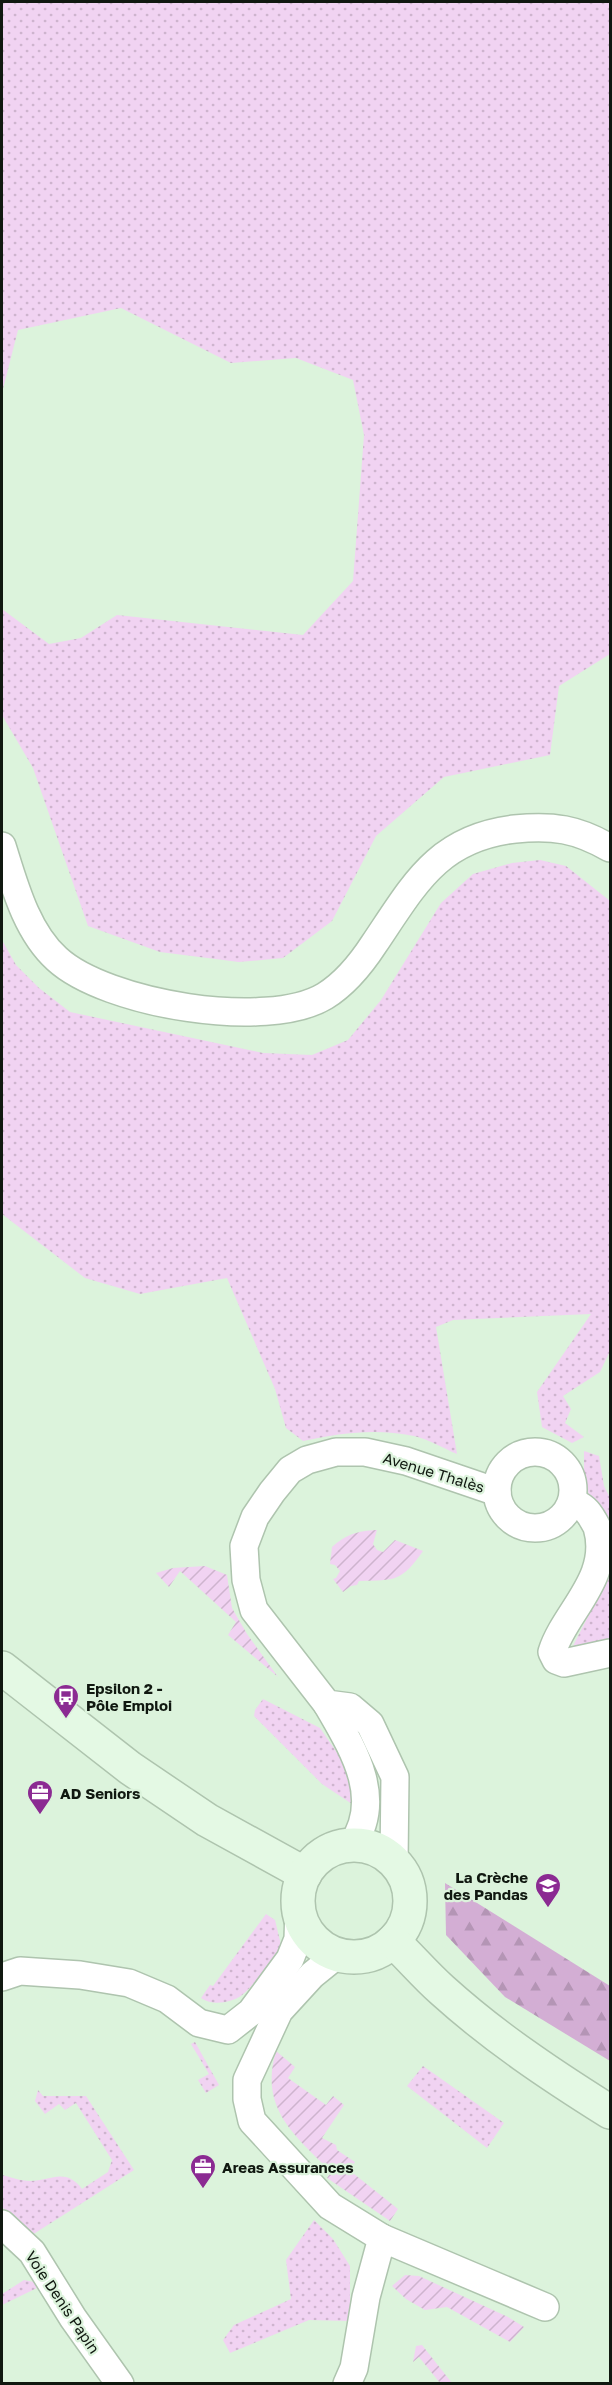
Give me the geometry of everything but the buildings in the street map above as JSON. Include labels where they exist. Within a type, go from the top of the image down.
[{"type":"main road","points":[[2,1668],[130,1768],[207,1820],[305,1874]]},
{"type":"main road","points":[[352,1845],[382,1852],[394,1862],[404,1876],[410,1893],[410,1911],[404,1927],[393,1941],[381,1950],[353,1957],[323,1948],[311,1937],[303,1923],[299,1908],[299,1890],[305,1874],[317,1859],[333,1849],[352,1845]]},
{"type":"main road","points":[[393,1941],[443,1992],[491,2031],[538,2066],[610,2112]]},
{"type":"street","points":[[2,846],[25,913],[41,940],[56,959],[80,975],[135,996],[236,1013],[295,1009],[324,997],[349,978],[423,874],[447,852],[472,838],[506,830],[541,826],[570,829],[610,848]]},
{"type":"street","name":"Avenue Thalès","points":[[394,1862],[395,1777],[370,1724],[338,1706],[254,1610],[246,1580],[244,1546],[255,1517],[290,1470],[307,1460],[336,1452],[365,1452],[406,1461],[497,1492]]},
{"type":"street","points":[[540,1452],[560,1461],[572,1479],[572,1501],[561,1518],[543,1528],[523,1526],[506,1515],[497,1492],[502,1470],[518,1455],[540,1452]]},
{"type":"street","points":[[572,1501],[588,1510],[601,1535],[604,1561],[593,1588],[555,1641],[552,1652],[556,1660],[564,1663],[610,1653]]},
{"type":"street","name":"Avenue Thalès","points":[[338,1706],[366,1785],[365,1812],[357,1838],[352,1845]]},
{"type":"street","points":[[2,1977],[20,1971],[75,1975],[129,1983],[167,1999],[200,2023],[228,2030],[251,2012],[290,1959],[298,1939],[299,1908]]},
{"type":"street","points":[[338,1954],[312,1975],[279,2011],[247,2079],[247,2099],[252,2121],[330,2206],[382,2238],[545,2307]]},
{"type":"street","name":"Voie Denis Papin","points":[[2,2224],[32,2252],[73,2318],[120,2384]]},
{"type":"street","points":[[347,2384],[354,2368],[366,2297],[382,2238]]},
{"type":"shaded area","points":[[2,2],[610,2],[610,654],[559,686],[550,755],[444,777],[376,836],[332,921],[283,958],[239,962],[160,952],[88,926],[33,768],[2,715],[2,609],[49,644],[81,638],[117,615],[303,635],[353,581],[364,435],[353,380],[296,358],[231,363],[121,308],[18,330],[2,393]]},
{"type":"shaded area","points":[[540,860],[566,866],[610,901],[610,1351],[600,1372],[563,1396],[571,1409],[565,1423],[584,1437],[572,1443],[542,1427],[537,1392],[591,1314],[453,1320],[436,1327],[457,1454],[419,1437],[386,1432],[344,1434],[303,1441],[286,1428],[275,1389],[227,1278],[140,1294],[85,1278],[2,1214],[2,940],[16,965],[39,988],[70,1012],[263,1053],[312,1055],[348,1040],[381,1000],[441,903],[473,874],[512,863]]},
{"type":"shaded area","points":[[584,1451],[599,1456],[604,1486],[610,1498],[610,1542],[590,1501],[584,1471]]},
{"type":"shaded area","points":[[377,1530],[373,1544],[377,1550],[383,1552],[395,1540],[423,1551],[403,1574],[390,1579],[359,1581],[357,1585],[343,1592],[333,1579],[340,1571],[335,1565],[330,1564],[332,1547],[353,1534]]},
{"type":"shaded area","points":[[205,1566],[227,1575],[232,1608],[247,1634],[278,1677],[228,1635],[236,1622],[180,1571],[169,1587],[156,1573],[173,1568]]},
{"type":"shaded area","points":[[610,1573],[610,1642],[577,1654],[573,1646]]},
{"type":"shaded area","points":[[263,1699],[320,1728],[349,1770],[359,1793],[352,1804],[322,1784],[254,1716],[255,1710]]},
{"type":"shaded area","points":[[266,1914],[275,1920],[281,1945],[260,1975],[247,1991],[233,2000],[216,2003],[201,1998],[210,1985],[213,1986]]},
{"type":"shaded area","points":[[195,2042],[219,2085],[206,2093],[198,2080],[209,2074],[191,2044]]},
{"type":"shaded area","points":[[276,2051],[295,2067],[288,2078],[326,2105],[333,2096],[344,2105],[322,2138],[336,2145],[337,2150],[355,2162],[349,2170],[398,2209],[390,2221],[327,2178],[331,2172],[293,2133],[276,2105],[272,2089],[272,2071]]},
{"type":"shaded area","points":[[423,2066],[504,2123],[487,2148],[407,2086]]},
{"type":"shaded area","points":[[38,2090],[43,2096],[86,2096],[134,2170],[32,2235],[2,2207],[2,2175],[30,2181],[58,2177],[70,2178],[82,2189],[108,2172],[112,2160],[76,2103],[65,2110],[59,2104],[45,2114],[35,2101]]},
{"type":"shaded area","points":[[314,2220],[333,2239],[350,2266],[350,2321],[309,2320],[230,2353],[223,2340],[234,2325],[291,2299],[286,2260]]},
{"type":"shaded area","points":[[405,2275],[419,2276],[508,2317],[524,2327],[510,2342],[447,2307],[425,2310],[406,2299],[392,2286]]},
{"type":"shaded area","points":[[24,2280],[34,2282],[37,2288],[2,2305],[2,2294]]},
{"type":"shaded area","points":[[422,2345],[452,2383],[440,2383],[419,2357],[413,2362],[416,2346]]},
{"type":"green space","points":[[445,1883],[610,1986],[610,2061],[505,1997],[446,1935]]},
{"type":"place","name":"Epsilon 2 - Pôle Emploi","points":[[66,1720]]},
{"type":"place","name":"AD Seniors","points":[[40,1816]]},
{"type":"place","name":"La Crèche des Pandas","points":[[548,1909]]},
{"type":"place","name":"Areas Assurances","points":[[203,2190]]}]
